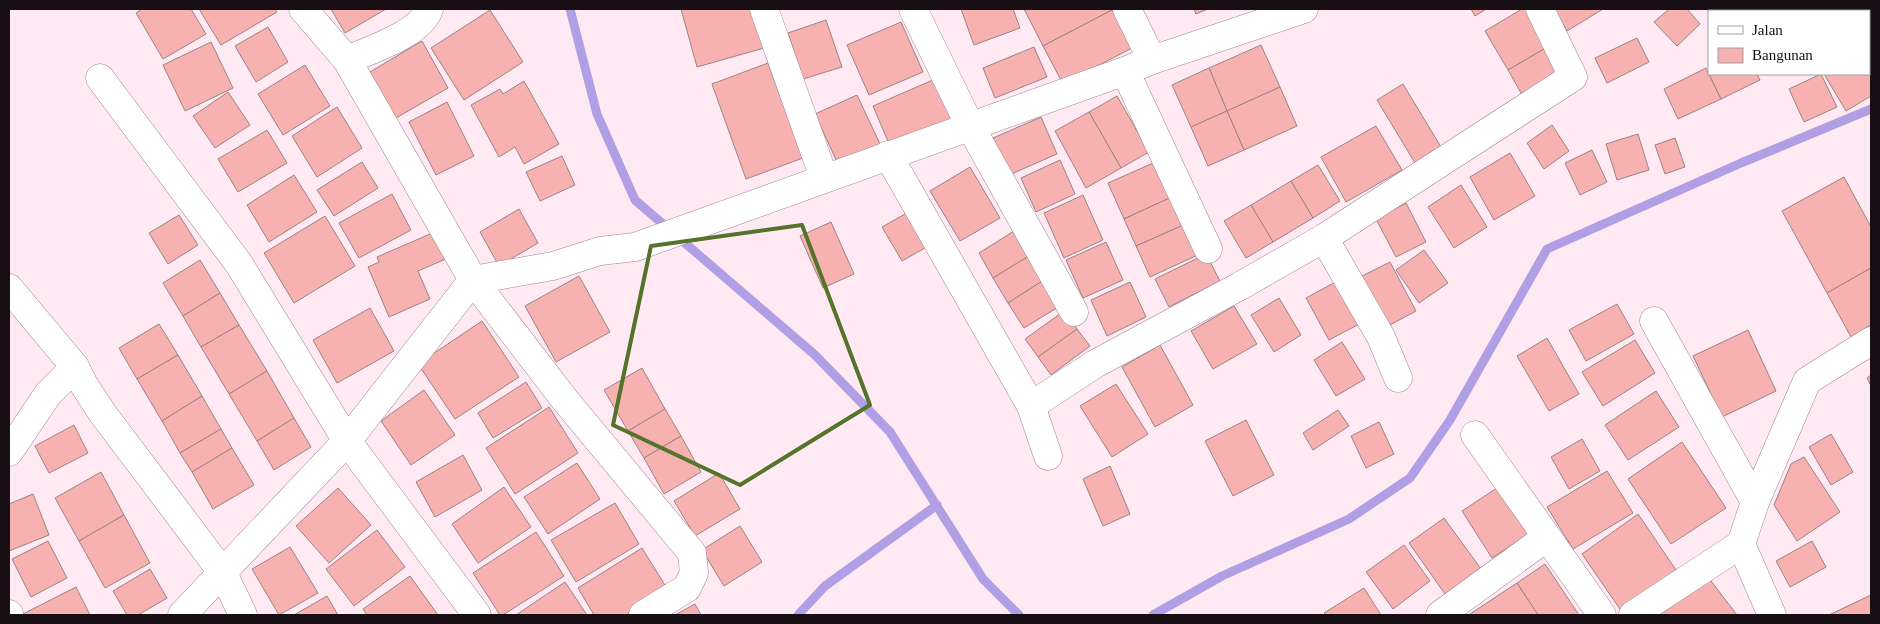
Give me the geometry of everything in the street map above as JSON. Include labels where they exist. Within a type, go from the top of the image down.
[{"type":"street","points":[[303,9],[347,60],[473,280],[565,400],[692,553],[694,573],[687,588],[643,615]]},
{"type":"street","points":[[347,60],[413,30],[427,16],[429,9]]},
{"type":"street","points":[[764,9],[824,178]]},
{"type":"street","points":[[913,9],[970,126],[1074,312]]},
{"type":"street","points":[[1127,9],[1152,60]]},
{"type":"street","points":[[182,615],[347,441],[473,280],[553,266],[600,252],[635,247],[1152,60],[1304,9]]},
{"type":"street","points":[[1031,406],[1095,364],[1240,286],[1324,238],[1573,77],[1540,9]]},
{"type":"street","points":[[1125,71],[1208,249]]},
{"type":"street","points":[[100,78],[239,264],[347,441],[477,615]]},
{"type":"street","points":[[888,155],[1031,406],[1048,456]]},
{"type":"street","points":[[1324,238],[1381,337],[1398,378]]},
{"type":"street","points":[[9,288],[75,366],[84,385],[103,414],[223,573],[243,615]]},
{"type":"street","points":[[1654,321],[1755,502]]},
{"type":"street","points":[[1633,615],[1740,544],[1755,502],[1807,381],[1871,341]]},
{"type":"street","points":[[9,452],[48,394],[75,366]]},
{"type":"street","points":[[1475,435],[1602,615]]},
{"type":"street","points":[[1440,615],[1547,537]]},
{"type":"street","points":[[1740,544],[1772,615]]},
{"type":"highlighted area","points":[[802,225],[870,405],[740,485],[613,425],[651,246]]},
{"type":"building","points":[[142,9],[191,9],[206,34],[163,59],[136,13]]},
{"type":"building","points":[[199,9],[275,9],[277,12],[221,45]]},
{"type":"building","points":[[331,9],[386,9],[345,33]]},
{"type":"building","points":[[681,9],[754,9],[764,48],[697,67]]},
{"type":"building","points":[[961,9],[1013,9],[1020,28],[974,45]]},
{"type":"building","points":[[1024,9],[1112,9],[1112,10],[1043,46]]},
{"type":"building","points":[[1194,9],[1208,9],[1196,14]]},
{"type":"building","points":[[1471,9],[1486,9],[1475,16]]},
{"type":"building","points":[[1522,9],[1530,9],[1551,45],[1508,70],[1485,31]]},
{"type":"building","points":[[1554,9],[1603,9],[1567,31]]},
{"type":"building","points":[[1669,9],[1687,9],[1700,24],[1677,46],[1654,22]]},
{"type":"building","points":[[1707,9],[1771,9],[1708,10]]},
{"type":"building","points":[[490,10],[523,62],[464,100],[431,48]]},
{"type":"building","points":[[1112,10],[1132,48],[1063,84],[1043,46]]},
{"type":"building","points":[[826,20],[842,67],[803,79],[788,33]]},
{"type":"building","points":[[901,22],[923,72],[869,95],[847,45]]},
{"type":"building","points":[[268,27],[288,62],[256,82],[235,46]]},
{"type":"building","points":[[1637,38],[1649,62],[1607,83],[1595,58]]},
{"type":"building","points":[[422,41],[448,88],[396,118],[370,72]]},
{"type":"building","points":[[211,42],[233,88],[185,111],[163,65]]},
{"type":"building","points":[[1261,45],[1280,87],[1227,111],[1209,68]]},
{"type":"building","points":[[1551,45],[1569,76],[1526,102],[1508,70]]},
{"type":"building","points":[[1034,47],[1047,77],[995,98],[983,68]]},
{"type":"building","points":[[768,63],[803,158],[746,179],[712,84]]},
{"type":"building","points":[[305,65],[330,106],[283,135],[258,94]]},
{"type":"building","points":[[1209,68],[1227,111],[1191,127],[1172,85]]},
{"type":"building","points":[[1706,68],[1721,99],[1678,119],[1664,89]]},
{"type":"building","points":[[1870,71],[1871,96],[1846,111],[1825,75],[1870,75]]},
{"type":"building","points":[[1709,75],[1758,75],[1760,80],[1721,99]]},
{"type":"building","points":[[1821,75],[1837,107],[1804,122],[1789,89]]},
{"type":"building","points":[[942,76],[959,116],[890,146],[873,106]]},
{"type":"building","points":[[524,81],[559,144],[524,164],[515,147],[499,157],[471,105],[500,89],[503,94]]},
{"type":"building","points":[[1403,84],[1441,147],[1415,163],[1377,100]]},
{"type":"building","points":[[1280,87],[1297,126],[1244,150],[1227,111]]},
{"type":"building","points":[[228,92],[250,125],[215,148],[193,116]]},
{"type":"building","points":[[857,95],[880,144],[838,164],[815,114]]},
{"type":"building","points":[[1117,96],[1149,152],[1121,168],[1089,112]]},
{"type":"building","points":[[447,102],[474,156],[436,175],[409,122]]},
{"type":"building","points":[[337,107],[362,148],[317,177],[292,136]]},
{"type":"building","points":[[1227,111],[1244,150],[1208,166],[1191,127]]},
{"type":"building","points":[[1089,112],[1121,168],[1086,188],[1055,131]]},
{"type":"building","points":[[1041,117],[1057,154],[1009,175],[993,138]]},
{"type":"building","points":[[1552,125],[1569,151],[1544,169],[1527,143]]},
{"type":"building","points":[[1376,126],[1402,170],[1346,202],[1321,157]]},
{"type":"building","points":[[267,130],[287,163],[238,192],[218,159]]},
{"type":"building","points":[[1638,134],[1649,170],[1617,180],[1606,144]]},
{"type":"building","points":[[1675,138],[1685,167],[1665,174],[1655,145]]},
{"type":"building","points":[[1592,150],[1607,182],[1580,195],[1565,163]]},
{"type":"building","points":[[1510,153],[1535,196],[1494,220],[1470,177]]},
{"type":"building","points":[[562,156],[575,185],[540,201],[526,172]]},
{"type":"building","points":[[1060,160],[1075,194],[1036,212],[1021,178]]},
{"type":"building","points":[[1160,160],[1176,195],[1124,219],[1108,183]]},
{"type":"building","points":[[362,162],[378,188],[334,216],[317,190]]},
{"type":"building","points":[[1318,165],[1340,201],[1313,218],[1291,181]]},
{"type":"building","points":[[970,167],[1000,218],[960,241],[930,191]]},
{"type":"building","points":[[294,175],[317,212],[269,242],[247,205]]},
{"type":"building","points":[[1844,177],[1871,227],[1871,268],[1827,293],[1782,211]]},
{"type":"building","points":[[1291,181],[1313,218],[1273,242],[1251,205]]},
{"type":"building","points":[[1461,185],[1487,227],[1454,248],[1428,207]]},
{"type":"building","points":[[392,194],[411,230],[359,258],[339,223]]},
{"type":"building","points":[[1083,195],[1103,240],[1064,258],[1044,213]]},
{"type":"building","points":[[1176,195],[1188,223],[1136,246],[1124,219]]},
{"type":"building","points":[[1406,203],[1426,242],[1396,257],[1376,219]]},
{"type":"building","points":[[1251,205],[1273,242],[1246,258],[1224,221]]},
{"type":"building","points":[[519,209],[538,243],[499,266],[480,232]]},
{"type":"building","points":[[912,210],[932,244],[902,261],[882,227]]},
{"type":"building","points":[[179,215],[198,245],[168,264],[149,233]]},
{"type":"building","points":[[325,216],[355,266],[294,303],[264,253]]},
{"type":"building","points":[[831,222],[854,274],[823,288],[800,236]]},
{"type":"building","points":[[1188,223],[1202,253],[1150,277],[1136,246]]},
{"type":"building","points":[[437,231],[448,258],[418,271],[430,299],[389,317],[368,267],[379,262],[377,257]]},
{"type":"building","points":[[1014,231],[1029,256],[993,278],[979,253]]},
{"type":"building","points":[[1106,242],[1123,280],[1083,298],[1066,260]]},
{"type":"building","points":[[1424,250],[1448,283],[1419,303],[1396,270]]},
{"type":"building","points":[[1206,254],[1220,281],[1169,307],[1155,279]]},
{"type":"building","points":[[1029,256],[1044,280],[1008,303],[993,278]]},
{"type":"building","points":[[200,260],[220,293],[183,316],[163,283]]},
{"type":"building","points":[[1390,262],[1416,311],[1384,328],[1358,278]]},
{"type":"building","points":[[1871,268],[1871,325],[1851,337],[1827,293]]},
{"type":"building","points":[[579,276],[610,332],[556,362],[525,306]]},
{"type":"building","points":[[1343,278],[1365,321],[1329,340],[1306,298]]},
{"type":"building","points":[[1044,280],[1060,306],[1024,328],[1008,303]]},
{"type":"building","points":[[1130,282],[1146,317],[1107,336],[1091,300]]},
{"type":"building","points":[[220,293],[239,325],[201,347],[183,316]]},
{"type":"building","points":[[1279,298],[1301,335],[1274,352],[1251,315]]},
{"type":"building","points":[[1617,304],[1634,334],[1586,361],[1569,330]]},
{"type":"building","points":[[1234,306],[1257,344],[1213,369],[1191,331]]},
{"type":"building","points":[[370,308],[394,351],[337,383],[313,340]]},
{"type":"building","points":[[1064,311],[1077,329],[1038,357],[1025,339]]},
{"type":"building","points":[[482,321],[519,377],[455,419],[418,364]]},
{"type":"building","points":[[159,324],[178,355],[137,379],[119,348]]},
{"type":"building","points":[[239,325],[267,371],[229,394],[201,347]]},
{"type":"building","points":[[1077,329],[1090,346],[1051,375],[1038,357]]},
{"type":"building","points":[[1748,330],[1776,391],[1722,417],[1693,356]]},
{"type":"building","points":[[1547,338],[1579,394],[1549,411],[1517,356]]},
{"type":"building","points":[[1635,340],[1655,373],[1603,406],[1582,372]]},
{"type":"building","points":[[1342,342],[1365,379],[1336,396],[1314,360]]},
{"type":"building","points":[[1160,345],[1193,405],[1155,427],[1122,367]]},
{"type":"building","points":[[178,355],[202,396],[162,421],[137,379]]},
{"type":"building","points":[[642,368],[665,409],[628,431],[604,390]]},
{"type":"building","points":[[267,371],[294,418],[257,441],[229,394]]},
{"type":"building","points":[[1871,375],[1871,386],[1867,378]]},
{"type":"building","points":[[526,382],[542,408],[493,438],[478,413]]},
{"type":"building","points":[[1116,384],[1148,434],[1112,457],[1080,406]]},
{"type":"building","points":[[424,390],[455,435],[411,465],[381,421]]},
{"type":"building","points":[[1656,391],[1679,427],[1628,460],[1605,425]]},
{"type":"building","points":[[202,396],[221,429],[180,453],[162,421]]},
{"type":"building","points":[[549,407],[578,453],[515,494],[486,448]]},
{"type":"building","points":[[665,409],[681,436],[644,458],[628,431]]},
{"type":"building","points":[[1338,410],[1349,426],[1313,450],[1303,433]]},
{"type":"building","points":[[294,418],[311,447],[274,470],[257,441]]},
{"type":"building","points":[[1246,420],[1274,475],[1233,496],[1205,441]]},
{"type":"building","points":[[1379,422],[1394,454],[1366,468],[1351,436]]},
{"type":"building","points":[[74,425],[88,453],[49,473],[35,446]]},
{"type":"building","points":[[221,429],[232,448],[192,472],[180,453]]},
{"type":"building","points":[[1831,434],[1853,472],[1831,485],[1809,447]]},
{"type":"building","points":[[681,436],[701,472],[664,494],[644,458]]},
{"type":"building","points":[[1582,439],[1600,471],[1569,489],[1551,457]]},
{"type":"building","points":[[1682,442],[1726,508],[1671,544],[1628,479]]},
{"type":"building","points":[[232,448],[254,485],[213,509],[192,472]]},
{"type":"building","points":[[463,455],[482,490],[435,517],[416,482]]},
{"type":"building","points":[[1804,457],[1840,512],[1797,541],[1774,505],[1791,464]]},
{"type":"building","points":[[577,463],[600,499],[548,534],[524,497]]},
{"type":"building","points":[[1110,466],[1130,514],[1103,526],[1083,479]]},
{"type":"building","points":[[1607,471],[1633,513],[1573,549],[1547,507]]},
{"type":"building","points":[[101,472],[124,515],[79,541],[55,498]]},
{"type":"building","points":[[719,473],[740,509],[695,536],[674,501]]},
{"type":"building","points":[[1500,486],[1530,533],[1492,558],[1462,511]]},
{"type":"building","points":[[504,487],[531,527],[478,563],[452,524]]},
{"type":"building","points":[[338,488],[371,525],[329,563],[296,526]]},
{"type":"building","points":[[33,494],[49,535],[9,551],[9,504]]},
{"type":"building","points":[[615,503],[639,544],[576,582],[551,540]]},
{"type":"building","points":[[1638,514],[1678,573],[1622,612],[1582,554]]},
{"type":"building","points":[[124,515],[150,563],[105,588],[79,541]]},
{"type":"building","points":[[1444,518],[1481,569],[1445,594],[1409,543]]},
{"type":"building","points":[[740,526],[762,562],[724,586],[702,550]]},
{"type":"building","points":[[377,530],[405,567],[354,606],[326,569]]},
{"type":"building","points":[[536,532],[564,576],[503,615],[500,615],[473,573]]},
{"type":"building","points":[[48,541],[67,578],[31,597],[12,559]]},
{"type":"building","points":[[1812,541],[1826,567],[1790,587],[1776,561]]},
{"type":"building","points":[[1404,545],[1430,581],[1393,609],[1366,572]]},
{"type":"building","points":[[290,547],[318,593],[279,615],[252,569]]},
{"type":"building","points":[[642,548],[668,590],[626,615],[594,615],[578,588]]},
{"type":"building","points":[[1545,564],[1579,615],[1538,615],[1517,583]]},
{"type":"building","points":[[150,569],[167,598],[138,615],[127,615],[113,591]]},
{"type":"building","points":[[410,576],[438,615],[367,615],[363,609]]},
{"type":"building","points":[[1708,577],[1737,615],[1658,615]]},
{"type":"building","points":[[565,582],[587,615],[516,615]]},
{"type":"building","points":[[1517,583],[1538,615],[1470,614]]},
{"type":"building","points":[[76,587],[90,615],[23,615],[23,614]]},
{"type":"building","points":[[1364,588],[1381,615],[1326,615],[1324,613]]},
{"type":"building","points":[[1871,595],[1871,615],[1829,615]]},
{"type":"building","points":[[327,596],[338,615],[294,615]]},
{"type":"building","points":[[695,604],[701,615],[675,615]]},
{"type":"waterway","points":[[570,9],[597,114],[635,200],[815,355],[890,432],[983,579],[1019,615]]},
{"type":"waterway","points":[[1153,615],[1222,576],[1349,519],[1410,478],[1450,420],[1547,249],[1741,163],[1871,109]]},
{"type":"waterway","points":[[798,615],[825,586],[937,505]]}]
